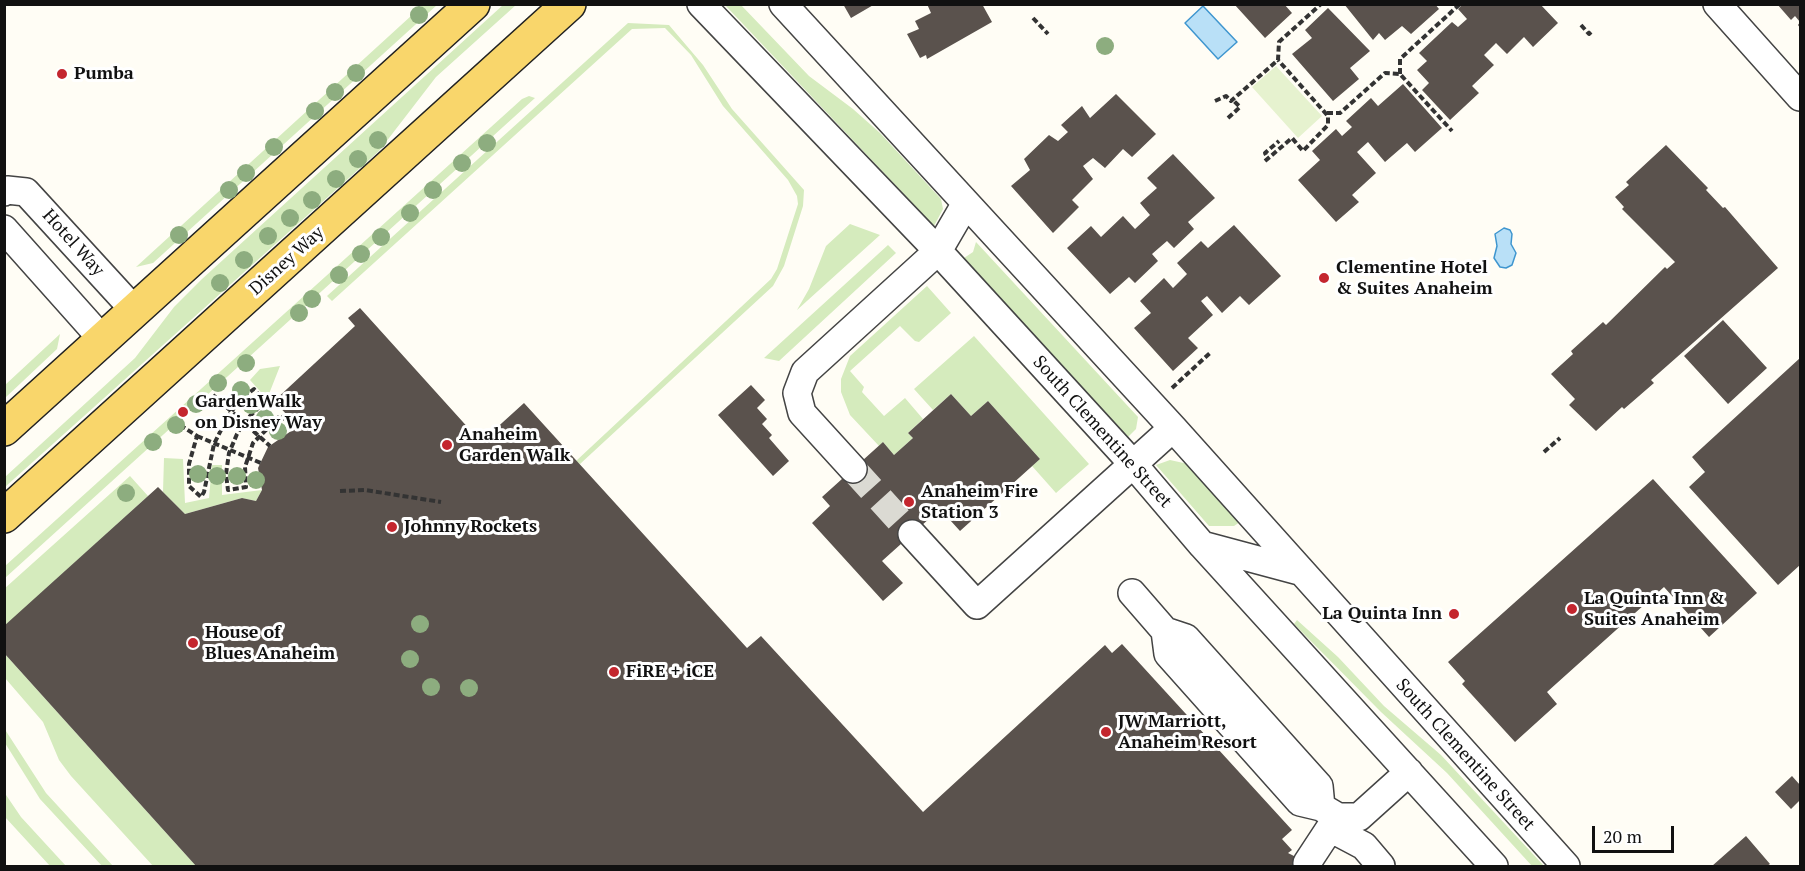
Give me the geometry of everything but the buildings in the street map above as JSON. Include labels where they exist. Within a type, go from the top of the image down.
[{"type":"main road","points":[[4,429],[473,4]]},
{"type":"main road","name":"Disney Way","points":[[4,516],[569,4]]},
{"type":"street","name":"South Clementine Street","points":[[701,4],[938,250],[1494,867]]},
{"type":"street","name":"South Clementine Street","points":[[783,4],[1173,428],[1566,867]]},
{"type":"street","points":[[1717,4],[1796,84]]},
{"type":"street","name":"Hotel Way","points":[[4,192],[8,190],[26,192],[135,311]]},
{"type":"street","points":[[853,469],[802,413],[797,393],[805,372],[938,250],[966,203]]},
{"type":"street","points":[[4,229],[103,340]]},
{"type":"street","points":[[912,534],[978,605],[1173,428]]},
{"type":"street","points":[[1202,545],[1299,571]]},
{"type":"street","points":[[1132,593],[1165,631],[1168,654],[1300,802],[1330,817],[1364,846],[1381,867]]},
{"type":"street","points":[[1330,817],[1359,817],[1409,772]]},
{"type":"street","points":[[1307,863],[1330,817]]},
{"type":"path","points":[[1265,161],[1292,138],[1303,151],[1328,125],[1326,113],[1278,60],[1279,42],[1321,4]]},
{"type":"path","points":[[1452,131],[1400,74],[1400,58],[1460,4]]},
{"type":"path","points":[[1033,18],[1048,34]]},
{"type":"path","points":[[1581,25],[1589,34],[1591,32]]},
{"type":"path","points":[[1215,101],[1226,96],[1231,101],[1278,60]]},
{"type":"path","points":[[1326,113],[1340,113],[1385,73],[1400,74]]},
{"type":"path","points":[[1228,118],[1240,107],[1233,99]]},
{"type":"path","points":[[1266,155],[1264,153],[1279,141]]},
{"type":"path","points":[[1169,390],[1211,352]]},
{"type":"path","points":[[197,436],[189,464],[189,486],[201,497],[214,444],[232,412],[254,389],[264,402],[244,422],[230,450],[226,474],[228,490],[246,487],[245,467],[253,443],[281,415],[294,429]]},
{"type":"path","points":[[213,395],[270,446]]},
{"type":"path","points":[[180,424],[197,436],[261,463]]},
{"type":"path","points":[[1544,452],[1560,438]]},
{"type":"path","points":[[340,491],[365,490],[441,502]]},
{"type":"green space","points":[[423,5],[437,5],[153,263],[136,267]]},
{"type":"green space","points":[[503,5],[516,5],[436,77],[379,151],[5,487],[5,477],[135,358],[174,307],[202,279]]},
{"type":"green space","points":[[725,5],[741,5],[809,76],[853,109],[880,133],[941,199],[943,209],[934,226]]},
{"type":"green space","points":[[628,23],[669,25],[703,65],[732,109],[804,190],[803,206],[784,266],[773,286],[580,464],[576,461],[771,279],[777,269],[798,204],[797,196],[788,180],[723,106],[691,55],[665,28],[632,29],[332,301],[327,296]]},
{"type":"green space","points":[[1276,66],[1322,116],[1298,138],[1252,87]]},
{"type":"green space","points":[[529,96],[535,98],[5,578],[5,566],[522,99]]},
{"type":"green space","points":[[850,224],[880,235],[797,310],[809,289],[826,246]]},
{"type":"green space","points":[[976,242],[1138,417],[1136,429],[1128,437],[964,258],[973,252]]},
{"type":"green space","points":[[888,245],[896,253],[779,361],[764,358]]},
{"type":"green space","points":[[927,286],[951,313],[919,342],[915,341],[900,326],[850,371],[864,387],[862,392],[884,416],[905,398],[923,419],[908,433],[913,438],[894,455],[883,442],[879,446],[850,415],[841,392],[841,379],[850,356]]},
{"type":"green space","points":[[60,334],[57,349],[5,398],[5,385]]},
{"type":"green space","points":[[974,336],[1089,464],[1056,493],[1032,466],[1040,459],[988,401],[971,416],[951,394],[933,410],[914,389]]},
{"type":"green space","points":[[280,366],[267,399],[250,380],[260,369]]},
{"type":"green space","points":[[164,458],[183,459],[185,503],[209,498],[212,465],[222,465],[222,495],[262,490],[256,501],[242,498],[185,514],[163,492]]},
{"type":"green space","points":[[1170,460],[1188,464],[1240,522],[1234,526],[1209,526],[1156,465]]},
{"type":"green space","points":[[130,476],[148,496],[5,626],[4,589]]},
{"type":"green space","points":[[1297,620],[1338,657],[1384,706],[1441,755],[1544,866],[1532,866],[1447,773],[1381,712],[1294,624]]},
{"type":"green space","points":[[4,653],[196,866],[153,866],[71,776],[59,760],[43,722],[5,678]]},
{"type":"green space","points":[[4,728],[46,793],[113,866],[102,866],[40,799],[5,743]]},
{"type":"green space","points":[[4,792],[21,817],[66,866],[50,866],[5,817]]},
{"type":"water","points":[[1203,6],[1237,42],[1218,59],[1185,23]]},
{"type":"water","points":[[1504,228],[1510,230],[1512,234],[1511,244],[1516,253],[1512,265],[1506,268],[1500,267],[1494,258],[1497,246],[1495,234]]},
{"type":"tunnel","points":[[853,469],[912,534]]},
{"type":"place","name":"Pumba","points":[[62,74]]},
{"type":"place","name":"Clementine Hotel & Suites Anaheim","points":[[1324,278]]},
{"type":"place","name":"GardenWalk on Disney Way","points":[[183,412]]},
{"type":"place","name":"Anaheim Garden Walk","points":[[447,445]]},
{"type":"place","name":"Anaheim Fire Station 3","points":[[909,502]]},
{"type":"place","name":"Johnny Rockets","points":[[392,527]]},
{"type":"place","name":"La Quinta Inn & Suites Anaheim","points":[[1572,609]]},
{"type":"place","name":"La Quinta Inn","points":[[1454,614]]},
{"type":"place","name":"House of Blues Anaheim","points":[[193,643]]},
{"type":"place","name":"FiRE + iCE","points":[[614,672]]},
{"type":"place","name":"JW Marriott, Anaheim Resort","points":[[1106,732]]}]
